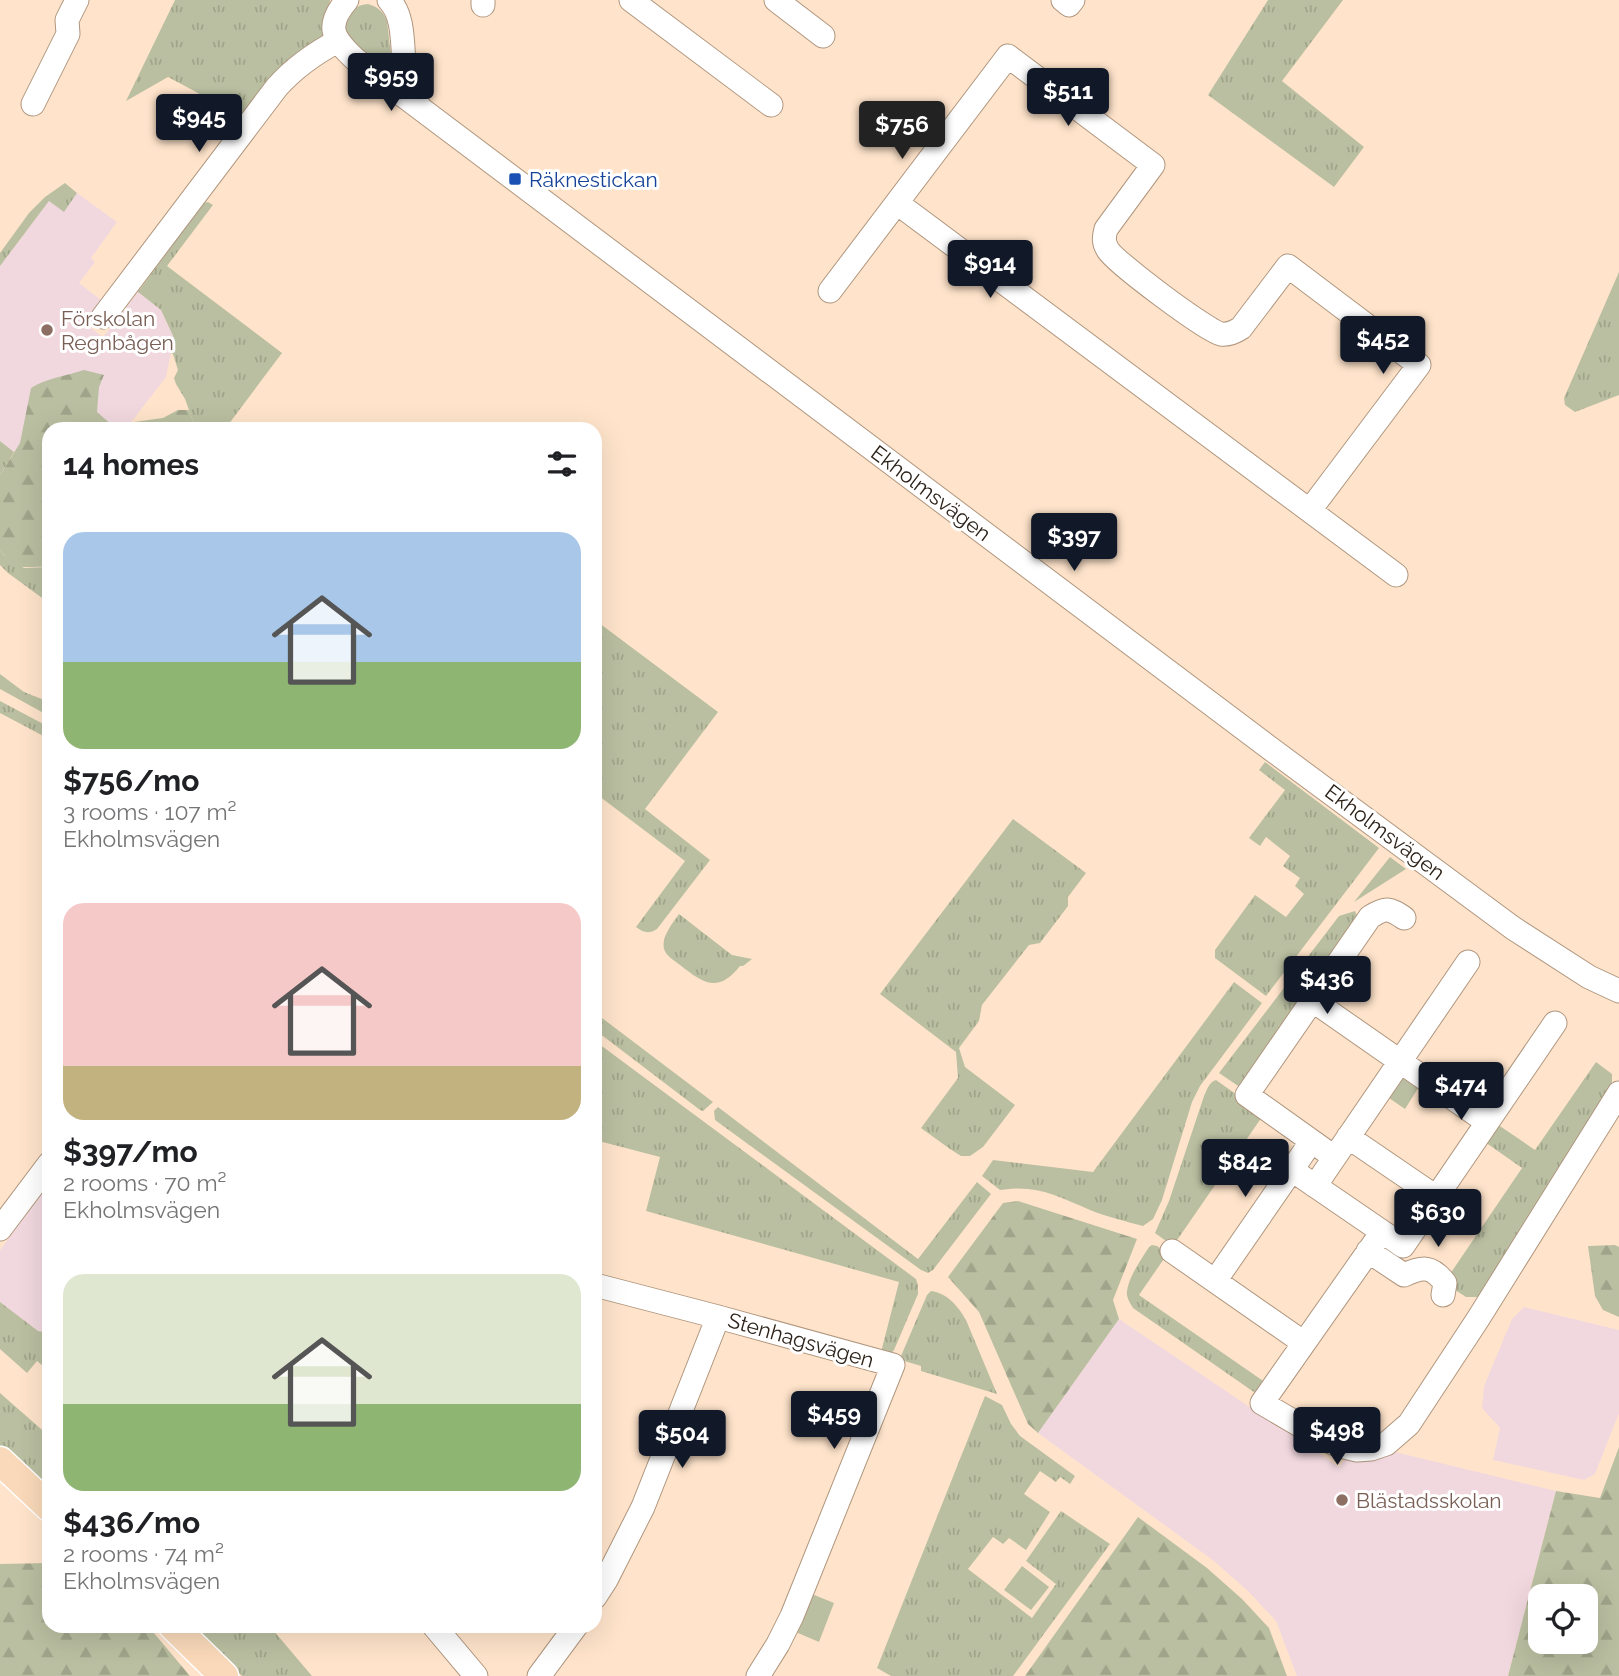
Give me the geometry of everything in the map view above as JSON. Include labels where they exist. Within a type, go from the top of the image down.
[{"type":"main road","points":[[0,1461],[42,1500]]},
{"type":"main road","points":[[0,1482],[42,1515]]},
{"type":"main road","points":[[180,1633],[224,1676]]},
{"type":"main road","points":[[197,1650],[216,1676]]},
{"type":"street","points":[[33,104],[68,34],[67,20],[77,0]]},
{"type":"street","points":[[103,317],[277,87],[301,64],[338,41],[334,21],[347,0]]},
{"type":"street","points":[[389,0],[396,7],[401,26],[407,85],[419,107]]},
{"type":"street","points":[[631,0],[771,105]]},
{"type":"street","points":[[776,0],[823,36]]},
{"type":"street","points":[[1063,0],[1069,5],[1073,0]]},
{"type":"street","name":"Ekholmsvägen","points":[[338,41],[356,60],[1503,921],[1580,971],[1619,991]]},
{"type":"street","points":[[830,291],[1008,56],[1153,165],[1106,229],[1104,239],[1108,249],[1118,260],[1160,293],[1211,331],[1233,333],[1241,328],[1288,266],[1419,365],[1310,510]]},
{"type":"street","points":[[897,203],[1396,575]]},
{"type":"street","points":[[1334,1157],[1247,1095],[1370,917],[1381,910],[1391,909],[1404,918]]},
{"type":"street","points":[[1315,1185],[1468,962]]},
{"type":"street","points":[[1312,1000],[1487,1122]]},
{"type":"street","points":[[1292,1170],[1403,1246],[1555,1023]]},
{"type":"street","points":[[1382,1232],[1262,1403],[1320,1437],[1357,1450],[1386,1444],[1409,1424],[1619,1093]]},
{"type":"street","points":[[1348,1137],[1436,1198]]},
{"type":"street","points":[[1215,1282],[1311,1142]]},
{"type":"street","points":[[0,1229],[42,1173]]},
{"type":"street","points":[[1172,1251],[1304,1343]]},
{"type":"street","points":[[1368,1251],[1404,1275],[1416,1269],[1430,1269],[1446,1283],[1443,1295]]},
{"type":"street","points":[[602,1287],[718,1317]]},
{"type":"street","name":"Stenhagsvägen","points":[[602,1586],[643,1507],[718,1317],[893,1365],[792,1616],[758,1676]]},
{"type":"street","points":[[439,1633],[470,1674]]},
{"type":"street","points":[[539,1676],[571,1633]]},
{"type":"shaded area","name":"Förskolan Regnbågen","points":[[77,193],[117,222],[91,258],[95,262],[79,283],[101,300],[84,323],[103,337],[138,292],[161,310],[174,338],[166,377],[131,422],[42,422],[42,474],[0,441],[0,266],[49,201],[64,211]]},
{"type":"shaded area","points":[[42,1193],[42,1332],[0,1302],[0,1250]]},
{"type":"shaded area","points":[[1524,1307],[1619,1330],[1619,1413],[1595,1474],[1584,1480],[1493,1460],[1500,1428],[1482,1408],[1484,1386],[1512,1319]]},
{"type":"shaded area","name":"Blästadsskolan","points":[[1119,1319],[1339,1467],[1348,1456],[1395,1452],[1556,1491],[1532,1584],[1528,1584],[1528,1599],[1508,1676],[1297,1676],[1276,1621],[1249,1592],[1214,1561],[1038,1433]]},
{"type":"green space","points":[[175,0],[330,0],[326,35],[229,134],[222,113],[198,93],[168,77],[126,101]]},
{"type":"green space","points":[[1268,0],[1343,0],[1282,81],[1364,147],[1334,187],[1208,95]]},
{"type":"green space","points":[[368,4],[380,10],[387,21],[394,81],[359,55],[342,29],[354,9]]},
{"type":"green space","points":[[65,183],[77,193],[64,212],[49,201],[0,266],[0,253],[29,213]]},
{"type":"green space","points":[[203,203],[213,205],[167,266],[282,353],[230,422],[193,422],[174,378],[178,370],[171,353],[174,338],[161,310],[138,292]]},
{"type":"green space","points":[[1619,272],[1619,395],[1575,412],[1565,405],[1564,398]]},
{"type":"green space","points":[[84,370],[104,375],[99,387],[97,412],[109,422],[42,422],[42,567],[22,567],[6,558],[0,550],[0,475],[20,443],[31,388],[50,379]]},
{"type":"green space","points":[[178,410],[189,410],[193,422],[134,422],[163,418]]},
{"type":"green space","points":[[0,441],[14,452],[0,475]]},
{"type":"green space","points":[[0,550],[24,568],[42,567],[42,598],[8,573],[0,565]]},
{"type":"green space","points":[[602,625],[718,712],[645,809],[710,860],[657,929],[644,932],[636,927],[685,861],[602,798]]},
{"type":"green space","points":[[0,674],[24,692],[42,699],[42,712],[0,689]]},
{"type":"green space","points":[[0,701],[42,723],[42,735],[0,713]]},
{"type":"green space","points":[[1265,762],[1379,848],[1266,996],[1215,958],[1215,950],[1255,895],[1286,917],[1304,894],[1295,886],[1300,878],[1283,866],[1290,856],[1266,837],[1260,846],[1249,838],[1285,790],[1259,770]]},
{"type":"green space","points":[[1013,819],[1086,873],[1068,897],[1068,906],[1040,943],[1029,945],[982,1005],[979,1021],[959,1048],[965,1067],[1015,1105],[983,1147],[970,1156],[961,1156],[921,1128],[958,1078],[956,1052],[880,994]]},
{"type":"green space","points":[[1390,857],[1406,869],[1354,902]]},
{"type":"green space","points":[[1355,911],[1357,916],[1354,921],[1244,1090],[1219,1073],[1339,916]]},
{"type":"green space","points":[[679,914],[732,955],[752,959],[717,983],[696,977],[671,958],[664,949],[666,935]]},
{"type":"green space","points":[[1234,982],[1262,1003],[1200,1086],[1192,1102],[1162,1200],[1153,1219],[1143,1226],[1103,1215],[1046,1192],[1000,1190],[982,1176],[993,1160],[1093,1172]]},
{"type":"green space","points":[[602,1018],[713,1102],[703,1111],[602,1035]]},
{"type":"green space","points":[[602,1046],[916,1279],[918,1294],[889,1356],[880,1356],[899,1282],[646,1211],[660,1157],[602,1142]]},
{"type":"green space","points":[[1596,1062],[1612,1074],[1612,1082],[1483,1292],[1477,1297],[1466,1297],[1452,1288],[1448,1277],[1522,1168],[1482,1140],[1494,1122],[1535,1150]]},
{"type":"green space","points":[[1404,1070],[1422,1082],[1405,1109],[1386,1096]]},
{"type":"green space","points":[[1216,1080],[1264,1114],[1173,1246],[1155,1233],[1169,1201],[1204,1096],[1210,1084]]},
{"type":"green space","points":[[718,1107],[918,1259],[977,1182],[991,1194],[928,1273],[715,1120],[714,1111]]},
{"type":"green space","points":[[1018,1201],[1137,1239],[1113,1300],[1119,1319],[1038,1433],[1028,1424],[979,1312],[948,1277],[1003,1203]]},
{"type":"green space","points":[[1152,1245],[1168,1253],[1139,1295],[1269,1385],[1261,1397],[1133,1308],[1128,1300],[1128,1285]]},
{"type":"green space","points":[[1588,1246],[1619,1247],[1619,1317],[1603,1310],[1595,1296]]},
{"type":"green space","points":[[931,1291],[947,1297],[963,1315],[997,1394],[921,1371],[921,1366],[901,1360]]},
{"type":"green space","points":[[0,1302],[42,1332],[42,1365],[37,1361],[27,1373],[0,1349]]},
{"type":"green space","points":[[0,1393],[42,1430],[42,1482],[0,1446]]},
{"type":"green space","points":[[985,1396],[1002,1405],[1020,1436],[1075,1476],[1070,1484],[1060,1477],[1056,1482],[1040,1471],[1024,1494],[1050,1512],[1026,1550],[1009,1538],[1003,1544],[993,1537],[968,1569],[1032,1618],[1056,1584],[1026,1561],[1061,1511],[1110,1544],[1013,1676],[891,1676],[877,1668]]},
{"type":"green space","points":[[1619,1447],[1619,1676],[1508,1676],[1528,1599],[1528,1654],[1598,1654],[1598,1584],[1532,1584],[1556,1491],[1600,1498]]},
{"type":"green space","points":[[1138,1517],[1207,1568],[1242,1599],[1269,1628],[1287,1676],[1025,1676]]},
{"type":"green space","points":[[42,1563],[42,1633],[154,1633],[190,1676],[0,1676],[0,1564]]},
{"type":"green space","points":[[1022,1566],[1049,1587],[1031,1610],[1004,1590]]},
{"type":"green space","points":[[807,1592],[834,1603],[819,1642],[791,1630]]},
{"type":"green space","points":[[199,1633],[276,1633],[312,1676],[242,1676]]},
{"type":"place","name":"Räknestickan","points":[[515,179]]},
{"type":"place","name":"Förskolan Regnbågen","points":[[47,330]]},
{"type":"place","name":"Blästadsskolan","points":[[1342,1500]]}]
